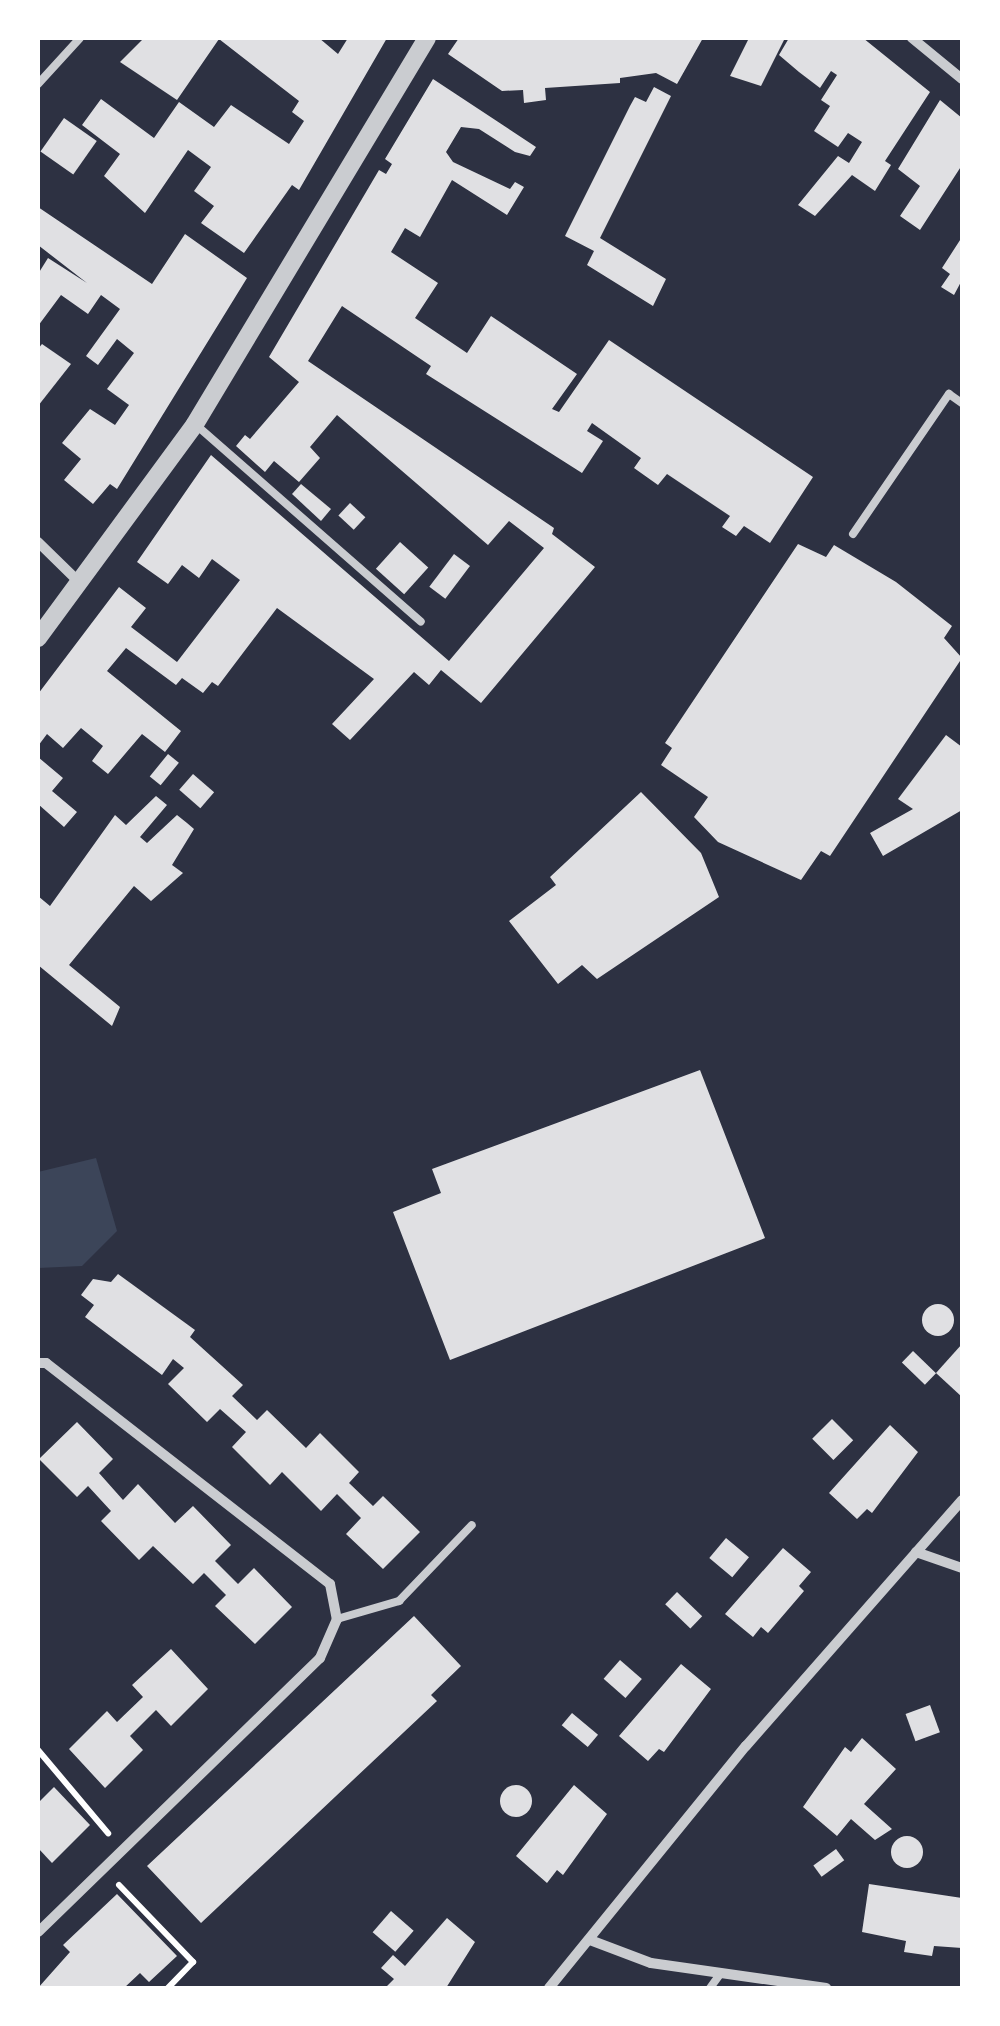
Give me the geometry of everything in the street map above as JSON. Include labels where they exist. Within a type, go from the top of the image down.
[{"type":"street","points":[[38,638],[195,424],[427,38]]},
{"type":"street","points":[[912,38],[962,79]]},
{"type":"street","points":[[38,542],[79,582]]},
{"type":"street","points":[[38,1363],[46,1363],[330,1584],[337,1619],[320,1658],[38,1932]]},
{"type":"street","points":[[549,1988],[746,1746],[962,1500]]},
{"type":"street","points":[[916,1552],[962,1568]]},
{"type":"street","points":[[590,1940],[651,1963],[826,1988]]},
{"type":"lane","points":[[38,84],[80,38]]},
{"type":"lane","points":[[853,534],[949,394],[962,403]]},
{"type":"lane","points":[[195,424],[421,622]]},
{"type":"lane","points":[[337,1619],[399,1602],[472,1525]]},
{"type":"lane","points":[[710,1988],[721,1973]]},
{"type":"path","points":[[38,1750],[123,1850]]},
{"type":"path","points":[[104,1869],[192,1962],[168,1988]]},
{"type":"shaded area","points":[[96,1158],[117,1231],[82,1266],[38,1268],[38,1172]]},
{"type":"building","points":[[144,38],[319,38],[338,54],[348,38],[387,38],[299,190],[292,185],[244,253],[201,223],[214,206],[194,191],[211,167],[188,150],[145,213],[104,176],[120,154],[82,125],[101,99],[154,138],[179,102],[214,127],[231,105],[289,144],[304,121],[292,112],[299,101],[219,39],[177,100],[120,62]]},
{"type":"building","points":[[459,38],[703,38],[677,84],[656,73],[620,78],[620,83],[545,88],[546,100],[524,103],[523,90],[502,91],[448,54]]},
{"type":"building","points":[[749,38],[785,38],[761,86],[730,76]]},
{"type":"building","points":[[789,38],[863,38],[930,92],[885,161],[891,165],[875,191],[852,175],[815,216],[798,205],[838,156],[849,163],[862,142],[848,133],[838,147],[814,131],[830,106],[821,100],[837,75],[831,71],[820,88],[799,72],[779,55]]},
{"type":"building","points":[[433,79],[536,147],[530,156],[515,152],[479,129],[461,127],[446,152],[453,162],[510,189],[515,182],[524,187],[507,215],[452,180],[420,237],[405,228],[391,252],[438,283],[415,318],[467,353],[491,316],[577,374],[552,409],[559,412],[609,340],[813,477],[770,543],[744,526],[736,536],[722,527],[730,516],[667,474],[658,485],[634,468],[641,458],[592,423],[587,431],[603,441],[582,473],[426,374],[431,366],[342,306],[308,361],[554,528],[552,534],[595,567],[481,703],[441,670],[429,685],[414,672],[350,740],[332,724],[374,679],[277,608],[218,686],[212,682],[203,693],[182,678],[176,685],[126,648],[107,671],[181,731],[165,752],[142,734],[108,774],[92,761],[103,746],[81,728],[63,748],[47,734],[38,746],[38,694],[119,587],[146,608],[131,627],[177,662],[240,580],[212,559],[199,578],[182,565],[168,584],[137,562],[211,455],[449,661],[544,548],[509,521],[488,545],[337,415],[310,447],[320,458],[299,482],[274,461],[265,472],[236,446],[245,435],[250,439],[299,382],[269,357],[379,170],[386,174],[392,164],[385,159]]},
{"type":"building","points":[[654,87],[671,96],[600,238],[666,279],[653,306],[587,265],[594,251],[565,236],[635,97],[646,102]]},
{"type":"building","points":[[940,100],[962,118],[962,165],[920,230],[900,216],[920,186],[898,169]]},
{"type":"building","points":[[64,118],[97,141],[73,175],[40,152]]},
{"type":"building","points":[[38,207],[152,284],[185,234],[247,278],[117,489],[110,484],[93,504],[64,480],[81,459],[62,443],[90,409],[115,425],[129,405],[107,389],[134,353],[117,339],[98,365],[86,356],[120,309],[101,295],[88,314],[61,295],[38,326],[38,274],[48,258],[87,283],[38,245]]},
{"type":"building","points":[[962,237],[962,280],[954,295],[941,287],[950,274],[942,268]]},
{"type":"building","points":[[42,344],[71,364],[38,406],[38,349]]},
{"type":"building","points":[[301,484],[331,509],[321,521],[292,494]]},
{"type":"building","points":[[350,503],[365,517],[354,530],[338,515]]},
{"type":"building","points":[[400,542],[428,567],[404,594],[376,569]]},
{"type":"building","points":[[798,544],[826,557],[834,545],[896,582],[952,626],[944,638],[962,658],[830,856],[821,851],[801,880],[718,842],[694,817],[708,797],[661,765],[672,748],[665,743]]},
{"type":"building","points":[[454,554],[470,566],[445,599],[429,587]]},
{"type":"building","points":[[946,735],[962,747],[962,810],[883,856],[870,833],[913,809],[898,799]]},
{"type":"building","points":[[168,754],[179,763],[161,785],[150,777]]},
{"type":"building","points":[[38,757],[63,778],[52,791],[77,812],[64,827],[38,804]]},
{"type":"building","points":[[193,774],[214,792],[200,808],[179,790]]},
{"type":"building","points":[[641,792],[701,853],[719,897],[597,979],[582,965],[558,984],[509,921],[556,885],[550,877]]},
{"type":"building","points":[[156,796],[167,805],[140,837],[147,843],[177,815],[187,823],[194,829],[172,865],[183,873],[151,901],[134,886],[69,965],[120,1007],[112,1026],[38,965],[38,896],[50,906],[115,815],[126,825]]},
{"type":"building","points":[[700,1070],[765,1238],[450,1360],[393,1212],[441,1193],[432,1169]]},
{"type":"building","points":[[118,1274],[195,1330],[190,1337],[243,1385],[232,1396],[257,1420],[267,1410],[306,1448],[320,1433],[359,1472],[349,1483],[373,1506],[383,1496],[420,1532],[383,1569],[346,1534],[361,1518],[337,1494],[321,1511],[282,1472],[270,1485],[232,1447],[246,1432],[220,1409],[207,1422],[168,1384],[184,1368],[173,1359],[162,1375],[85,1317],[94,1305],[81,1295],[93,1279],[111,1282]]},
{"type":"building","points":[[938,1304],[949,1309],[954,1320],[949,1331],[938,1336],[927,1331],[922,1320],[927,1309]]},
{"type":"building","points":[[962,1344],[962,1397],[936,1373]]},
{"type":"building","points":[[913,1351],[936,1373],[925,1385],[902,1363]]},
{"type":"building","points":[[832,1419],[853,1440],[833,1460],[812,1439]]},
{"type":"building","points":[[77,1422],[113,1459],[99,1473],[123,1500],[138,1484],[175,1523],[193,1506],[231,1545],[215,1561],[238,1584],[254,1568],[292,1607],[255,1644],[215,1606],[226,1595],[204,1573],[193,1584],[153,1546],[139,1560],[101,1521],[111,1511],[88,1486],[77,1497],[39,1459]]},
{"type":"building","points":[[890,1425],[918,1452],[872,1513],[867,1509],[857,1519],[829,1493]]},
{"type":"building","points":[[726,1538],[749,1557],[732,1577],[709,1558]]},
{"type":"building","points":[[783,1548],[811,1572],[799,1586],[804,1591],[768,1633],[761,1627],[753,1637],[725,1614]]},
{"type":"building","points":[[677,1592],[702,1616],[690,1629],[665,1604]]},
{"type":"building","points":[[414,1616],[461,1666],[431,1695],[437,1701],[201,1923],[147,1866]]},
{"type":"building","points":[[171,1649],[208,1689],[171,1726],[156,1710],[130,1736],[143,1750],[105,1788],[69,1749],[107,1711],[117,1722],[143,1697],[132,1685]]},
{"type":"building","points":[[620,1660],[642,1679],[625,1698],[604,1679]]},
{"type":"building","points":[[681,1664],[711,1689],[664,1752],[659,1749],[648,1761],[619,1736]]},
{"type":"building","points":[[930,1705],[940,1732],[915,1741],[906,1714]]},
{"type":"building","points":[[572,1713],[598,1735],[588,1747],[562,1725]]},
{"type":"building","points":[[862,1738],[896,1769],[864,1804],[892,1829],[875,1840],[851,1819],[837,1836],[803,1807],[845,1747],[851,1752]]},
{"type":"building","points":[[516,1785],[527,1790],[532,1801],[527,1812],[516,1817],[505,1812],[500,1801],[505,1790]]},
{"type":"building","points":[[574,1785],[607,1814],[563,1875],[557,1870],[547,1883],[516,1856]]},
{"type":"building","points":[[54,1787],[90,1825],[52,1863],[38,1848],[38,1803]]},
{"type":"building","points":[[907,1836],[918,1841],[923,1852],[918,1863],[907,1868],[896,1863],[891,1852],[896,1841]]},
{"type":"building","points":[[836,1849],[844,1860],[822,1877],[813,1865]]},
{"type":"building","points":[[869,1884],[962,1898],[962,1948],[934,1946],[932,1956],[904,1952],[906,1941],[862,1932]]},
{"type":"building","points":[[117,1894],[177,1956],[149,1982],[140,1973],[124,1988],[38,1988],[70,1952],[63,1945]]},
{"type":"building","points":[[391,1911],[414,1931],[395,1952],[373,1932]]},
{"type":"building","points":[[447,1918],[475,1942],[446,1988],[385,1988],[394,1979],[381,1968],[393,1955],[405,1966]]}]
